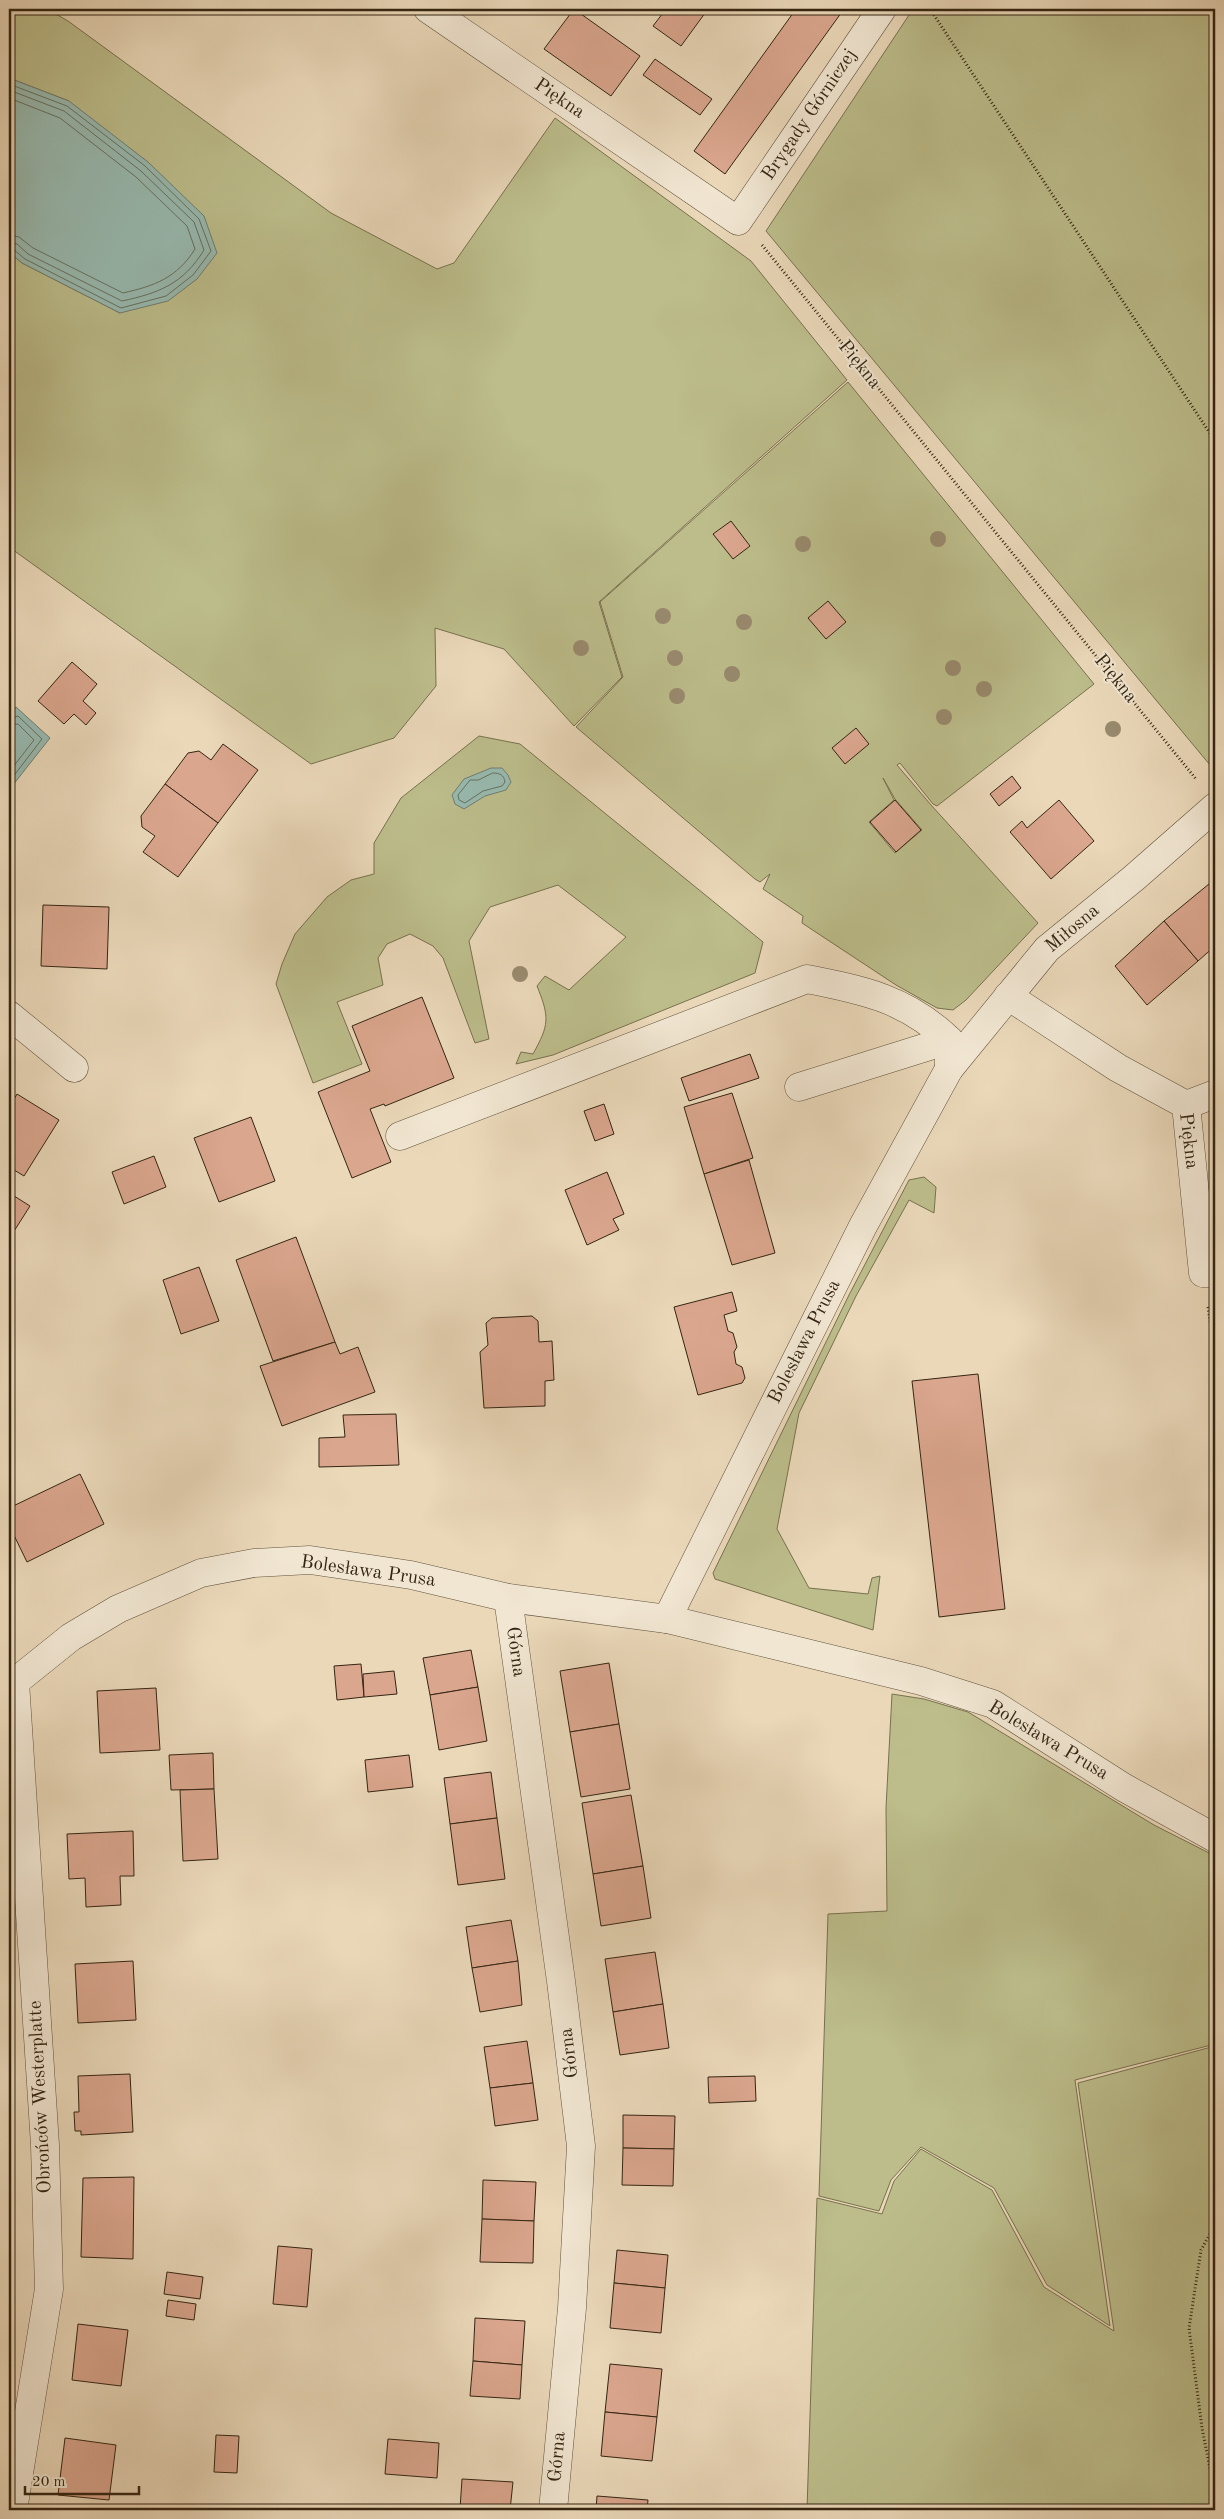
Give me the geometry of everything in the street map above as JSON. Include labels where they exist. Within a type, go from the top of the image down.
[{"type":"street","name":"Piękna","points":[[428,9],[738,221]]},
{"type":"street","name":"Brygady Górniczej","points":[[738,221],[882,9]]},
{"type":"street","name":"Miłosna","points":[[949,1069],[1047,949],[1134,878],[1215,807]]},
{"type":"street","points":[[400,1136],[808,979],[870,992],[891,1000],[932,1023],[949,1040],[949,1069]]},
{"type":"street","name":"Piękna","points":[[1008,996],[1118,1068],[1186,1105],[1209,1273]]},
{"type":"street","points":[[9,1015],[74,1068]]},
{"type":"street","points":[[798,1087],[949,1040]]},
{"type":"street","name":"Bolesława Prusa","points":[[666,1619],[863,1226],[949,1069]]},
{"type":"street","points":[[1186,1105],[1215,1094]]},
{"type":"street","name":"Bolesława Prusa","points":[[12,1683],[71,1637],[118,1609],[201,1573],[254,1563],[310,1560],[412,1575],[508,1598],[666,1619],[921,1681],[993,1704],[1123,1787],[1215,1838]]},
{"type":"street","name":"Górna","points":[[508,1598],[561,1981],[580,2146],[572,2308],[553,2510]]},
{"type":"street","name":"Obrońców Westerplatte","points":[[12,1683],[45,2145],[49,2289],[13,2510]]},
{"type":"path","points":[[930,9],[1215,442]]},
{"type":"path","name":"Piękna","points":[[738,221],[762,245],[1196,780]]},
{"type":"path","points":[[1209,1273],[1215,1353]]},
{"type":"path","points":[[1215,2225],[1201,2250],[1189,2328],[1202,2428],[1215,2494]]},
{"type":"green space","points":[[9,9],[47,9],[68,21],[331,213],[437,269],[454,263],[555,118],[751,261],[847,380],[599,602],[622,677],[574,726],[504,649],[435,628],[436,686],[394,738],[311,764],[9,547],[9,252],[22,263],[120,313],[69,101],[9,78]]},
{"type":"green space","points":[[913,9],[1212,9],[1215,15],[1215,771],[766,231]]},
{"type":"green space","points":[[848,382],[1094,684],[937,806],[933,804],[900,763],[897,765],[1038,923],[966,1000],[953,1010],[937,1008],[896,985],[802,923],[803,916],[763,889],[770,874],[760,882],[755,879],[576,727],[623,677],[600,602]],"holes":[[[883,778],[895,799],[922,830],[895,853],[869,822],[894,800]]]},
{"type":"green space","points":[[479,736],[520,744],[763,942],[755,973],[553,1055],[516,1064],[521,1052],[533,1054],[545,1028],[546,1014],[537,986],[545,976],[569,990],[626,937],[558,885],[490,907],[469,941],[489,1039],[475,1043],[443,958],[433,946],[410,934],[387,944],[378,958],[383,985],[337,1002],[362,1064],[313,1083],[276,984],[295,934],[327,897],[351,880],[374,874],[374,843],[401,798]]},
{"type":"green space","points":[[924,1177],[936,1187],[934,1213],[909,1200],[856,1296],[799,1413],[777,1529],[809,1588],[868,1594],[872,1578],[880,1576],[873,1630],[715,1579],[713,1573],[849,1295],[909,1180]]},
{"type":"green space","points":[[892,1694],[924,1699],[968,1712],[1154,1825],[1215,1856],[1215,2044],[1075,2080],[1110,2326],[1047,2285],[994,2188],[921,2147],[891,2180],[879,2211],[819,2196],[828,1914],[887,1911],[886,1808]]},
{"type":"green space","points":[[1215,2046],[1215,2510],[807,2510],[817,2198],[882,2214],[894,2181],[921,2149],[992,2190],[1044,2287],[1114,2331],[1078,2083]]},
{"type":"water","points":[[9,78],[69,101],[148,162],[204,216],[217,253],[197,279],[168,301],[120,313],[22,263],[9,252]]},
{"type":"water","points":[[16,707],[50,738],[9,790],[9,716]]},
{"type":"water","points":[[491,768],[502,768],[508,775],[511,782],[506,790],[485,796],[464,809],[455,804],[452,795],[464,779]]},
{"type":"building","points":[[574,9],[640,56],[611,96],[544,49]]},
{"type":"building","points":[[666,9],[708,9],[681,46],[653,26]]},
{"type":"building","points":[[796,9],[844,9],[725,174],[694,151]]},
{"type":"building","points":[[655,59],[712,99],[700,115],[643,75]]},
{"type":"building","points":[[731,521],[750,546],[733,559],[713,534]]},
{"type":"building","points":[[828,601],[846,622],[826,639],[808,618]]},
{"type":"building","points":[[72,662],[97,684],[83,701],[96,713],[86,725],[74,714],[64,724],[38,701]]},
{"type":"building","points":[[856,728],[869,744],[845,764],[832,748]]},
{"type":"building","points":[[223,744],[258,770],[218,823],[165,784],[188,753],[199,751],[211,760]]},
{"type":"building","points":[[1012,776],[1021,788],[999,806],[990,794]]},
{"type":"building","points":[[165,784],[218,823],[178,877],[143,852],[155,836],[142,827],[141,816]]},
{"type":"building","points":[[895,800],[921,830],[896,852],[870,822]]},
{"type":"building","points":[[1059,800],[1094,841],[1051,879],[1010,832],[1022,821],[1027,828]]},
{"type":"building","points":[[1215,879],[1215,946],[1198,961],[1164,921]]},
{"type":"building","points":[[43,905],[109,907],[107,969],[41,966]]},
{"type":"building","points":[[1164,921],[1198,961],[1147,1005],[1115,966]]},
{"type":"building","points":[[422,997],[454,1078],[385,1106],[384,1104],[370,1109],[391,1162],[352,1178],[318,1092],[370,1071],[352,1026]]},
{"type":"building","points":[[750,1054],[759,1078],[689,1101],[681,1078]]},
{"type":"building","points":[[732,1093],[753,1158],[704,1174],[684,1107]]},
{"type":"building","points":[[17,1094],[59,1120],[24,1176],[9,1167],[9,1108]]},
{"type":"building","points":[[604,1104],[614,1134],[595,1141],[584,1111]]},
{"type":"building","points":[[251,1117],[275,1181],[219,1202],[194,1138]]},
{"type":"building","points":[[154,1156],[166,1187],[124,1204],[112,1172]]},
{"type":"building","points":[[749,1160],[775,1253],[732,1265],[704,1174]]},
{"type":"building","points":[[607,1172],[624,1214],[613,1219],[619,1230],[587,1245],[565,1190]]},
{"type":"building","points":[[11,1194],[30,1206],[9,1239],[9,1197]]},
{"type":"building","points":[[296,1237],[335,1342],[273,1361],[236,1260]]},
{"type":"building","points":[[199,1267],[219,1321],[181,1334],[163,1280]]},
{"type":"building","points":[[732,1292],[737,1311],[724,1315],[728,1331],[733,1333],[737,1347],[734,1352],[736,1364],[742,1367],[745,1378],[742,1383],[698,1395],[674,1307]]},
{"type":"building","points":[[532,1316],[538,1321],[539,1342],[552,1341],[554,1380],[545,1381],[545,1406],[484,1408],[480,1352],[488,1345],[486,1323],[492,1318]]},
{"type":"building","points":[[335,1342],[340,1354],[358,1347],[375,1392],[282,1426],[260,1366]]},
{"type":"building","points":[[978,1374],[1005,1609],[939,1617],[912,1381]]},
{"type":"building","points":[[396,1414],[399,1465],[319,1467],[319,1438],[345,1437],[343,1415]]},
{"type":"building","points":[[80,1474],[104,1524],[27,1562],[9,1525],[9,1508]]},
{"type":"building","points":[[471,1650],[478,1687],[430,1695],[423,1658]]},
{"type":"building","points":[[609,1663],[619,1724],[570,1732],[560,1671]]},
{"type":"building","points":[[361,1664],[364,1697],[337,1700],[334,1666]]},
{"type":"building","points":[[394,1671],[397,1694],[364,1697],[363,1674]]},
{"type":"building","points":[[478,1687],[487,1741],[439,1750],[430,1695]]},
{"type":"building","points":[[156,1688],[160,1750],[100,1753],[97,1691]]},
{"type":"building","points":[[619,1724],[630,1789],[581,1797],[570,1732]]},
{"type":"building","points":[[213,1753],[214,1789],[171,1790],[169,1755]]},
{"type":"building","points":[[409,1755],[413,1787],[368,1792],[365,1760]]},
{"type":"building","points":[[491,1772],[497,1818],[450,1824],[444,1778]]},
{"type":"building","points":[[214,1789],[218,1859],[183,1861],[180,1790]]},
{"type":"building","points":[[631,1795],[643,1866],[593,1874],[582,1803]]},
{"type":"building","points":[[497,1818],[505,1879],[458,1885],[450,1824]]},
{"type":"building","points":[[133,1831],[134,1876],[120,1876],[121,1905],[86,1907],[85,1878],[69,1879],[67,1834]]},
{"type":"building","points":[[643,1866],[651,1918],[601,1926],[593,1874]]},
{"type":"building","points":[[511,1920],[518,1961],[472,1968],[466,1927]]},
{"type":"building","points":[[655,1952],[663,2004],[613,2012],[605,1959]]},
{"type":"building","points":[[133,1961],[136,2020],[78,2023],[75,1964]]},
{"type":"building","points":[[518,1961],[522,2005],[480,2012],[472,1968]]},
{"type":"building","points":[[663,2004],[669,2048],[620,2055],[613,2012]]},
{"type":"building","points":[[527,2041],[533,2083],[490,2088],[484,2047]]},
{"type":"building","points":[[130,2074],[133,2132],[81,2135],[81,2131],[75,2131],[74,2112],[79,2112],[78,2076]]},
{"type":"building","points":[[755,2076],[756,2101],[709,2103],[708,2077]]},
{"type":"building","points":[[533,2083],[538,2120],[495,2126],[490,2088]]},
{"type":"building","points":[[623,2115],[675,2116],[674,2149],[623,2148]]},
{"type":"building","points":[[623,2148],[674,2149],[673,2186],[622,2185]]},
{"type":"building","points":[[134,2177],[133,2259],[81,2257],[83,2178]]},
{"type":"building","points":[[483,2180],[536,2182],[534,2221],[482,2219]]},
{"type":"building","points":[[482,2219],[534,2221],[533,2263],[480,2262]]},
{"type":"building","points":[[278,2246],[312,2249],[307,2307],[273,2304]]},
{"type":"building","points":[[617,2250],[668,2255],[665,2288],[614,2283]]},
{"type":"building","points":[[167,2272],[203,2277],[200,2299],[164,2294]]},
{"type":"building","points":[[614,2283],[665,2288],[661,2333],[610,2328]]},
{"type":"building","points":[[168,2300],[196,2304],[194,2320],[166,2316]]},
{"type":"building","points":[[475,2318],[525,2321],[522,2365],[473,2361]]},
{"type":"building","points":[[78,2324],[128,2330],[121,2386],[72,2380]]},
{"type":"building","points":[[473,2361],[522,2365],[520,2399],[470,2396]]},
{"type":"building","points":[[610,2364],[662,2369],[657,2417],[605,2412]]},
{"type":"building","points":[[605,2412],[657,2417],[652,2461],[601,2456]]},
{"type":"building","points":[[216,2435],[239,2436],[237,2473],[214,2472]]},
{"type":"building","points":[[65,2438],[116,2445],[109,2500],[58,2495]]},
{"type":"building","points":[[388,2439],[439,2443],[437,2478],[385,2474]]},
{"type":"building","points":[[462,2479],[513,2482],[510,2510],[460,2509]]},
{"type":"building","points":[[597,2496],[648,2500],[647,2510],[596,2510]]},
{"type":"building","points":[[102,2506],[138,2510],[102,2510]]}]
